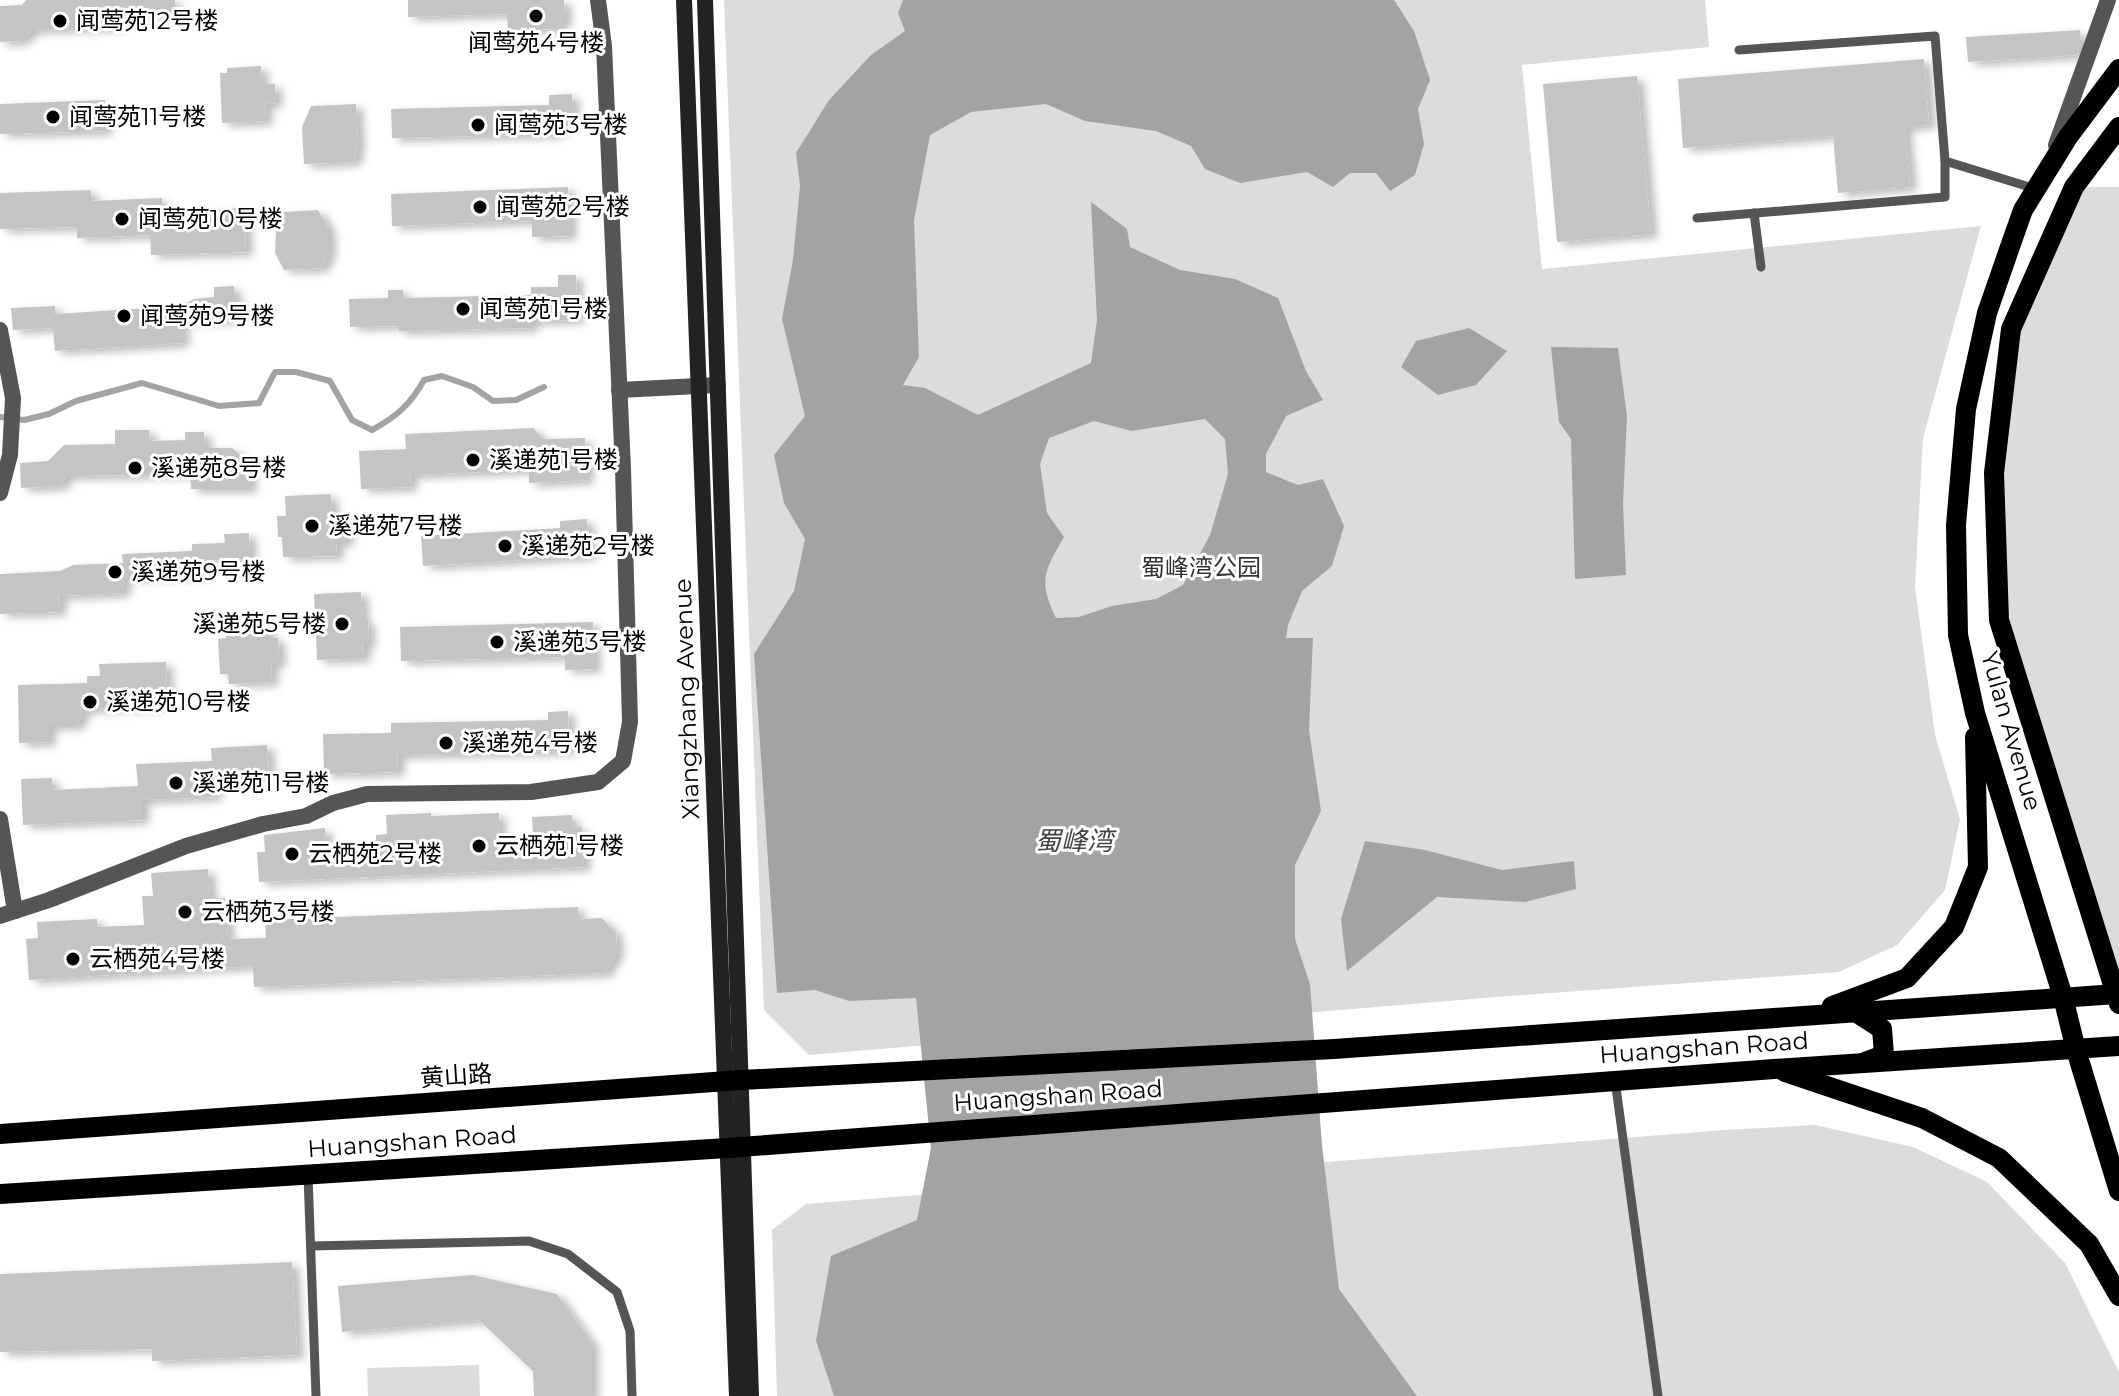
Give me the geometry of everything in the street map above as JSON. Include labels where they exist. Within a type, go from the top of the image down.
[{"type":"main road","name":"Yulan Avenue","points":[[2119,69],[2068,137],[2023,210],[1987,313],[1966,409],[1956,525],[1958,635],[1975,713],[2119,1191]]},
{"type":"main road","name":"Yulan Avenue","points":[[2117,999],[1999,620],[1994,473],[2011,329],[2074,187],[2119,127]]},
{"type":"main road","points":[[1809,1014],[1907,978],[1954,927],[1978,867],[1975,713]]},
{"type":"main road","name":"黄山路","points":[[0,1134],[733,1082],[1334,1049],[2063,997],[2117,999]]},
{"type":"main road","points":[[1854,1011],[1882,1029],[1884,1055],[1858,1065]]},
{"type":"main road","name":"Huangshan Road","points":[[0,1194],[735,1148],[1615,1080],[2119,1046]]},
{"type":"main road","points":[[1774,1069],[1922,1118],[1999,1158],[2089,1244],[2119,1296]]},
{"type":"street","points":[[0,819],[8,913],[186,846],[263,824],[306,816],[333,803],[367,794],[531,792],[598,782],[623,761],[630,722],[604,46],[598,0]]},
{"type":"street","name":"Xiangzhang Avenue","points":[[684,0],[699,388],[733,1082]]},
{"type":"street","name":"Xiangzhang Avenue","points":[[705,0],[718,385],[735,1148],[737,1396]]},
{"type":"street","points":[[2041,181],[2108,0]]},
{"type":"street","points":[[0,330],[13,398],[10,455],[0,493]]},
{"type":"street","points":[[619,390],[718,385]]},
{"type":"street","name":"Xiangzhang Avenue","points":[[735,1148],[751,1396]]},
{"type":"lane","points":[[1697,218],[1945,197],[1935,36],[1739,50]]},
{"type":"lane","points":[[1945,161],[2041,181]]},
{"type":"lane","points":[[1754,213],[1761,267]]},
{"type":"lane","points":[[1615,1080],[1658,1396]]},
{"type":"lane","points":[[308,1175],[316,1396]]},
{"type":"lane","points":[[311,1246],[529,1241],[568,1254],[617,1292],[630,1331],[632,1396]]},
{"type":"green space","name":"蜀峰湾公园","points":[[724,0],[1705,0],[1709,47],[1522,65],[1542,269],[1981,226],[1923,438],[1915,587],[1935,735],[1960,819],[1945,890],[1897,945],[1839,972],[1495,997],[809,1055],[764,1010]]},
{"type":"green space","points":[[2074,187],[2119,187],[2119,1004],[1999,620],[1994,473],[2011,329]]},
{"type":"green space","points":[[1815,1125],[1913,1147],[1987,1182],[2065,1263],[2119,1372],[2119,1396],[777,1396],[772,1230],[806,1204]]},
{"type":"green space","points":[[479,1365],[480,1396],[368,1396],[367,1368]]},
{"type":"water","name":"蜀峰湾","points":[[903,0],[1394,0],[1414,31],[1430,80],[1418,109],[1424,144],[1415,175],[1390,191],[1376,173],[1350,173],[1333,187],[1307,172],[1240,183],[1205,169],[1191,146],[1156,131],[1085,121],[1046,104],[971,112],[930,135],[914,220],[919,357],[903,385],[925,388],[978,415],[1091,363],[1097,320],[1091,202],[1127,229],[1130,247],[1180,270],[1235,279],[1278,298],[1306,371],[1323,400],[1286,416],[1266,454],[1266,472],[1298,485],[1323,479],[1344,526],[1332,566],[1302,591],[1286,638],[1313,638],[1309,730],[1321,811],[1295,865],[1295,939],[1310,984],[1322,1145],[1339,1289],[1417,1396],[834,1396],[816,1341],[831,1256],[917,1220],[931,1148],[916,998],[849,1001],[815,990],[777,993],[754,654],[794,591],[805,539],[784,503],[774,455],[805,416],[782,319],[793,260],[800,186],[796,153],[829,100],[871,55],[905,31],[898,13]],"holes":[[[1205,419],[1225,439],[1228,474],[1210,535],[1183,585],[1156,599],[1112,606],[1079,617],[1056,618],[1045,585],[1048,568],[1064,537],[1047,513],[1040,464],[1049,438],[1094,421],[1132,431]]]},
{"type":"water","points":[[1469,328],[1507,351],[1476,385],[1438,395],[1401,367],[1416,341]]},
{"type":"water","points":[[1551,347],[1618,348],[1627,416],[1623,504],[1626,575],[1575,579],[1571,439],[1559,422]]},
{"type":"water","points":[[1365,841],[1425,850],[1502,870],[1574,861],[1576,889],[1525,902],[1437,897],[1347,971],[1341,919]]},
{"type":"building","name":"闻莺苑12号楼","points":[[26,0],[175,0],[175,13],[120,15],[120,27],[32,30],[21,41],[0,42],[0,6],[22,5]]},
{"type":"building","name":"闻莺苑4号楼","points":[[408,0],[564,0],[565,20],[556,29],[508,31],[507,14],[408,17]]},
{"type":"building","points":[[2080,30],[2077,55],[1968,62],[1966,37]]},
{"type":"building","points":[[1924,59],[1929,125],[1905,127],[1910,187],[1838,193],[1833,136],[1683,148],[1678,79]]},
{"type":"building","points":[[261,66],[262,84],[275,84],[276,103],[265,104],[266,121],[222,123],[220,73],[227,73],[227,68]]},
{"type":"building","points":[[1637,76],[1651,234],[1557,242],[1543,84]]},
{"type":"building","name":"闻莺苑3号楼","points":[[572,94],[573,115],[556,134],[392,138],[391,109],[549,105],[549,95]]},
{"type":"building","name":"闻莺苑11号楼","points":[[105,100],[106,131],[0,134],[0,104]]},
{"type":"building","points":[[356,104],[358,144],[354,162],[304,164],[302,127],[311,106]]},
{"type":"building","name":"闻莺苑2号楼","points":[[568,187],[570,236],[532,237],[532,221],[392,226],[391,194]]},
{"type":"building","name":"闻莺苑10号楼","points":[[91,190],[92,201],[162,198],[162,211],[244,208],[246,252],[151,255],[150,235],[77,238],[77,227],[0,229],[0,193]]},
{"type":"building","points":[[318,210],[329,229],[329,252],[322,268],[284,270],[275,253],[276,231],[283,212]]},
{"type":"building","name":"闻莺苑1号楼","points":[[558,275],[576,275],[577,320],[531,321],[531,328],[399,331],[399,326],[350,327],[349,299],[388,298],[388,290],[403,290],[404,298],[531,295],[531,287],[558,287]]},
{"type":"building","name":"闻莺苑9号楼","points":[[234,286],[236,319],[181,322],[183,343],[55,351],[53,328],[13,330],[11,308],[55,306],[55,314],[181,306],[194,299],[214,297],[214,287]]},
{"type":"building","name":"溪递苑1号楼","points":[[533,428],[543,439],[585,438],[587,480],[529,483],[529,470],[410,475],[411,487],[361,489],[359,451],[406,449],[405,434]]},
{"type":"building","name":"溪递苑8号楼","points":[[115,430],[149,430],[150,441],[185,440],[185,432],[204,432],[205,448],[232,448],[249,462],[250,489],[191,489],[190,474],[65,476],[62,486],[21,488],[20,463],[48,461],[64,445],[115,444]]},
{"type":"building","name":"溪递苑7号楼","points":[[331,494],[332,514],[346,514],[347,542],[336,542],[337,556],[283,557],[277,516],[286,516],[285,496]]},
{"type":"building","name":"溪递苑2号楼","points":[[587,519],[589,556],[423,566],[421,536],[560,528],[560,521]]},
{"type":"building","name":"溪递苑9号楼","points":[[249,533],[250,559],[200,561],[201,575],[123,578],[124,593],[59,596],[60,612],[0,614],[0,574],[60,571],[73,565],[123,563],[122,554],[192,551],[192,544],[225,543],[224,534]]},
{"type":"building","name":"溪递苑5号楼","points":[[361,592],[363,621],[368,621],[369,644],[363,644],[364,658],[317,660],[314,594]]},
{"type":"building","points":[[267,622],[268,638],[278,638],[279,664],[271,664],[272,682],[229,684],[228,674],[220,674],[218,639],[226,638],[225,624]]},
{"type":"building","name":"溪递苑3号楼","points":[[593,622],[594,669],[565,670],[565,657],[401,661],[400,627]]},
{"type":"building","name":"溪递苑10号楼","points":[[166,662],[167,697],[156,707],[84,709],[77,726],[49,726],[49,742],[19,743],[18,685],[87,683],[87,676],[100,676],[99,664]]},
{"type":"building","name":"溪递苑4号楼","points":[[568,711],[569,751],[397,755],[398,772],[324,774],[323,734],[391,733],[391,723],[548,720],[548,712]]},
{"type":"building","name":"溪递苑11号楼","points":[[267,745],[269,775],[214,778],[215,797],[142,800],[142,820],[23,825],[21,779],[52,778],[52,790],[138,786],[136,764],[212,761],[211,748]]},
{"type":"building","name":"云栖苑1号楼","points":[[431,813],[431,816],[499,813],[500,837],[533,836],[532,817],[572,815],[572,828],[582,827],[584,867],[259,882],[257,852],[265,852],[264,835],[325,828],[327,859],[376,856],[376,835],[387,834],[386,815]]},
{"type":"building","points":[[208,869],[210,899],[225,898],[228,939],[266,938],[265,920],[578,907],[579,919],[602,918],[616,933],[617,952],[605,973],[254,987],[253,966],[29,980],[26,939],[38,938],[37,922],[97,919],[97,927],[144,925],[142,896],[153,896],[151,873]]},
{"type":"building","points":[[292,1262],[297,1355],[152,1361],[152,1349],[0,1352],[0,1274]]},
{"type":"building","points":[[473,1275],[557,1294],[592,1343],[592,1396],[534,1396],[533,1371],[479,1320],[342,1332],[338,1286]]},
{"type":"waterway","points":[[0,417],[24,420],[49,414],[76,401],[142,383],[219,406],[259,403],[275,372],[296,372],[330,381],[352,420],[372,430],[402,409],[424,380],[442,376],[473,387],[493,401],[516,400],[544,387]]},
{"type":"place","name":"闻莺苑4号楼","points":[[536,16]]},
{"type":"place","name":"闻莺苑12号楼","points":[[60,21]]},
{"type":"place","name":"闻莺苑11号楼","points":[[53,117]]},
{"type":"place","name":"闻莺苑3号楼","points":[[478,125]]},
{"type":"place","name":"闻莺苑2号楼","points":[[480,207]]},
{"type":"place","name":"闻莺苑10号楼","points":[[122,219]]},
{"type":"place","name":"闻莺苑1号楼","points":[[463,309]]},
{"type":"place","name":"闻莺苑9号楼","points":[[124,316]]},
{"type":"place","name":"溪递苑1号楼","points":[[473,460]]},
{"type":"place","name":"溪递苑8号楼","points":[[135,468]]},
{"type":"place","name":"溪递苑7号楼","points":[[312,526]]},
{"type":"place","name":"溪递苑2号楼","points":[[505,546]]},
{"type":"place","name":"溪递苑9号楼","points":[[115,572]]},
{"type":"place","name":"溪递苑5号楼","points":[[342,624]]},
{"type":"place","name":"溪递苑3号楼","points":[[497,642]]},
{"type":"place","name":"溪递苑10号楼","points":[[90,702]]},
{"type":"place","name":"溪递苑4号楼","points":[[446,743]]},
{"type":"place","name":"溪递苑11号楼","points":[[176,783]]},
{"type":"place","name":"云栖苑1号楼","points":[[479,846]]},
{"type":"place","name":"云栖苑2号楼","points":[[292,854]]},
{"type":"place","name":"云栖苑3号楼","points":[[185,912]]},
{"type":"place","name":"云栖苑4号楼","points":[[73,959]]}]
